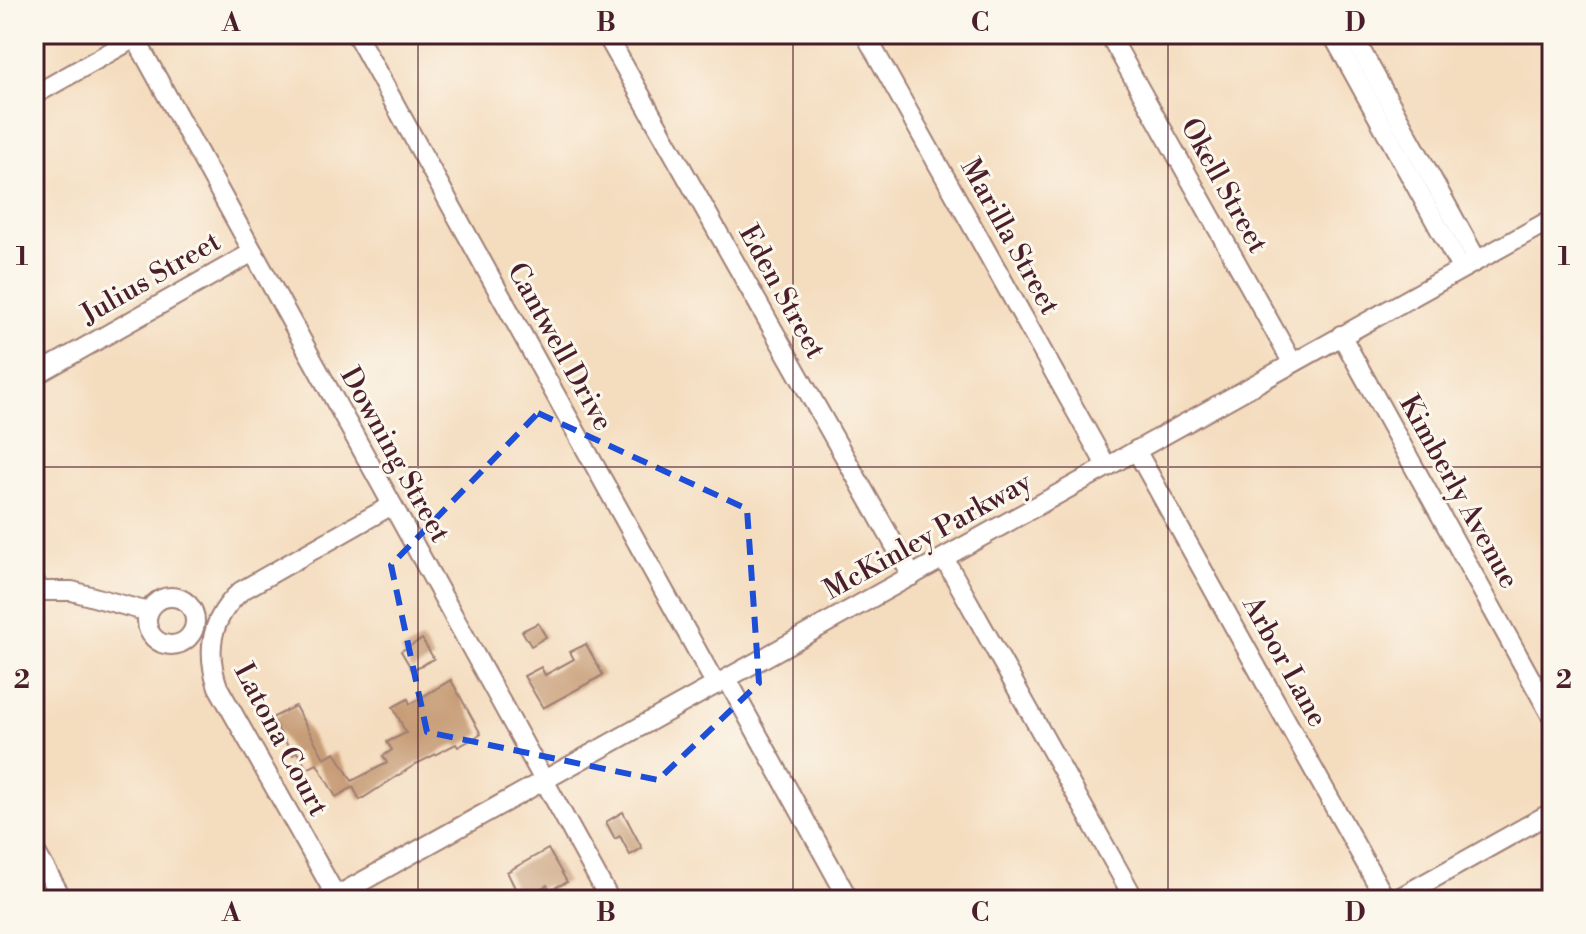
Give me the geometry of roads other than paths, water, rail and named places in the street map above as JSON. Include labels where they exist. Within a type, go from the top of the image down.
[{"type":"street","name":"Cantwell Drive","points":[[356,34],[722,682],[849,900]]},
{"type":"street","name":"Eden Street","points":[[606,34],[912,576]]},
{"type":"street","name":"Marilla Street","points":[[865,34],[1107,467]]},
{"type":"street","name":"Okell Street","points":[[1109,34],[1292,362]]},
{"type":"street","points":[[1332,34],[1469,264]]},
{"type":"street","points":[[1352,34],[1469,264]]},
{"type":"street","points":[[34,95],[134,36]]},
{"type":"street","name":"Downing Street","points":[[134,36],[610,900]]},
{"type":"street","name":"McKinley Parkway","points":[[332,898],[1552,220]]},
{"type":"street","name":"Julius Street","points":[[34,376],[253,252]]},
{"type":"street","name":"Kimberly Avenue","points":[[1341,335],[1552,717]]},
{"type":"street","name":"Arbor Lane","points":[[1136,450],[1386,900]]},
{"type":"street","points":[[195,624],[212,632],[228,602],[241,591],[392,505]]},
{"type":"street","points":[[944,558],[1135,900]]},
{"type":"street","points":[[34,580],[40,591],[72,591],[148,612]]},
{"type":"street","points":[[177,597],[193,610],[195,624],[185,641],[173,645],[162,643],[149,631],[148,612],[162,598],[177,597]]},
{"type":"street","name":"Latona Court","points":[[212,632],[210,650],[218,687],[332,898]]},
{"type":"street","points":[[1395,900],[1552,812]]},
{"type":"street","points":[[34,849],[63,900]]}]
